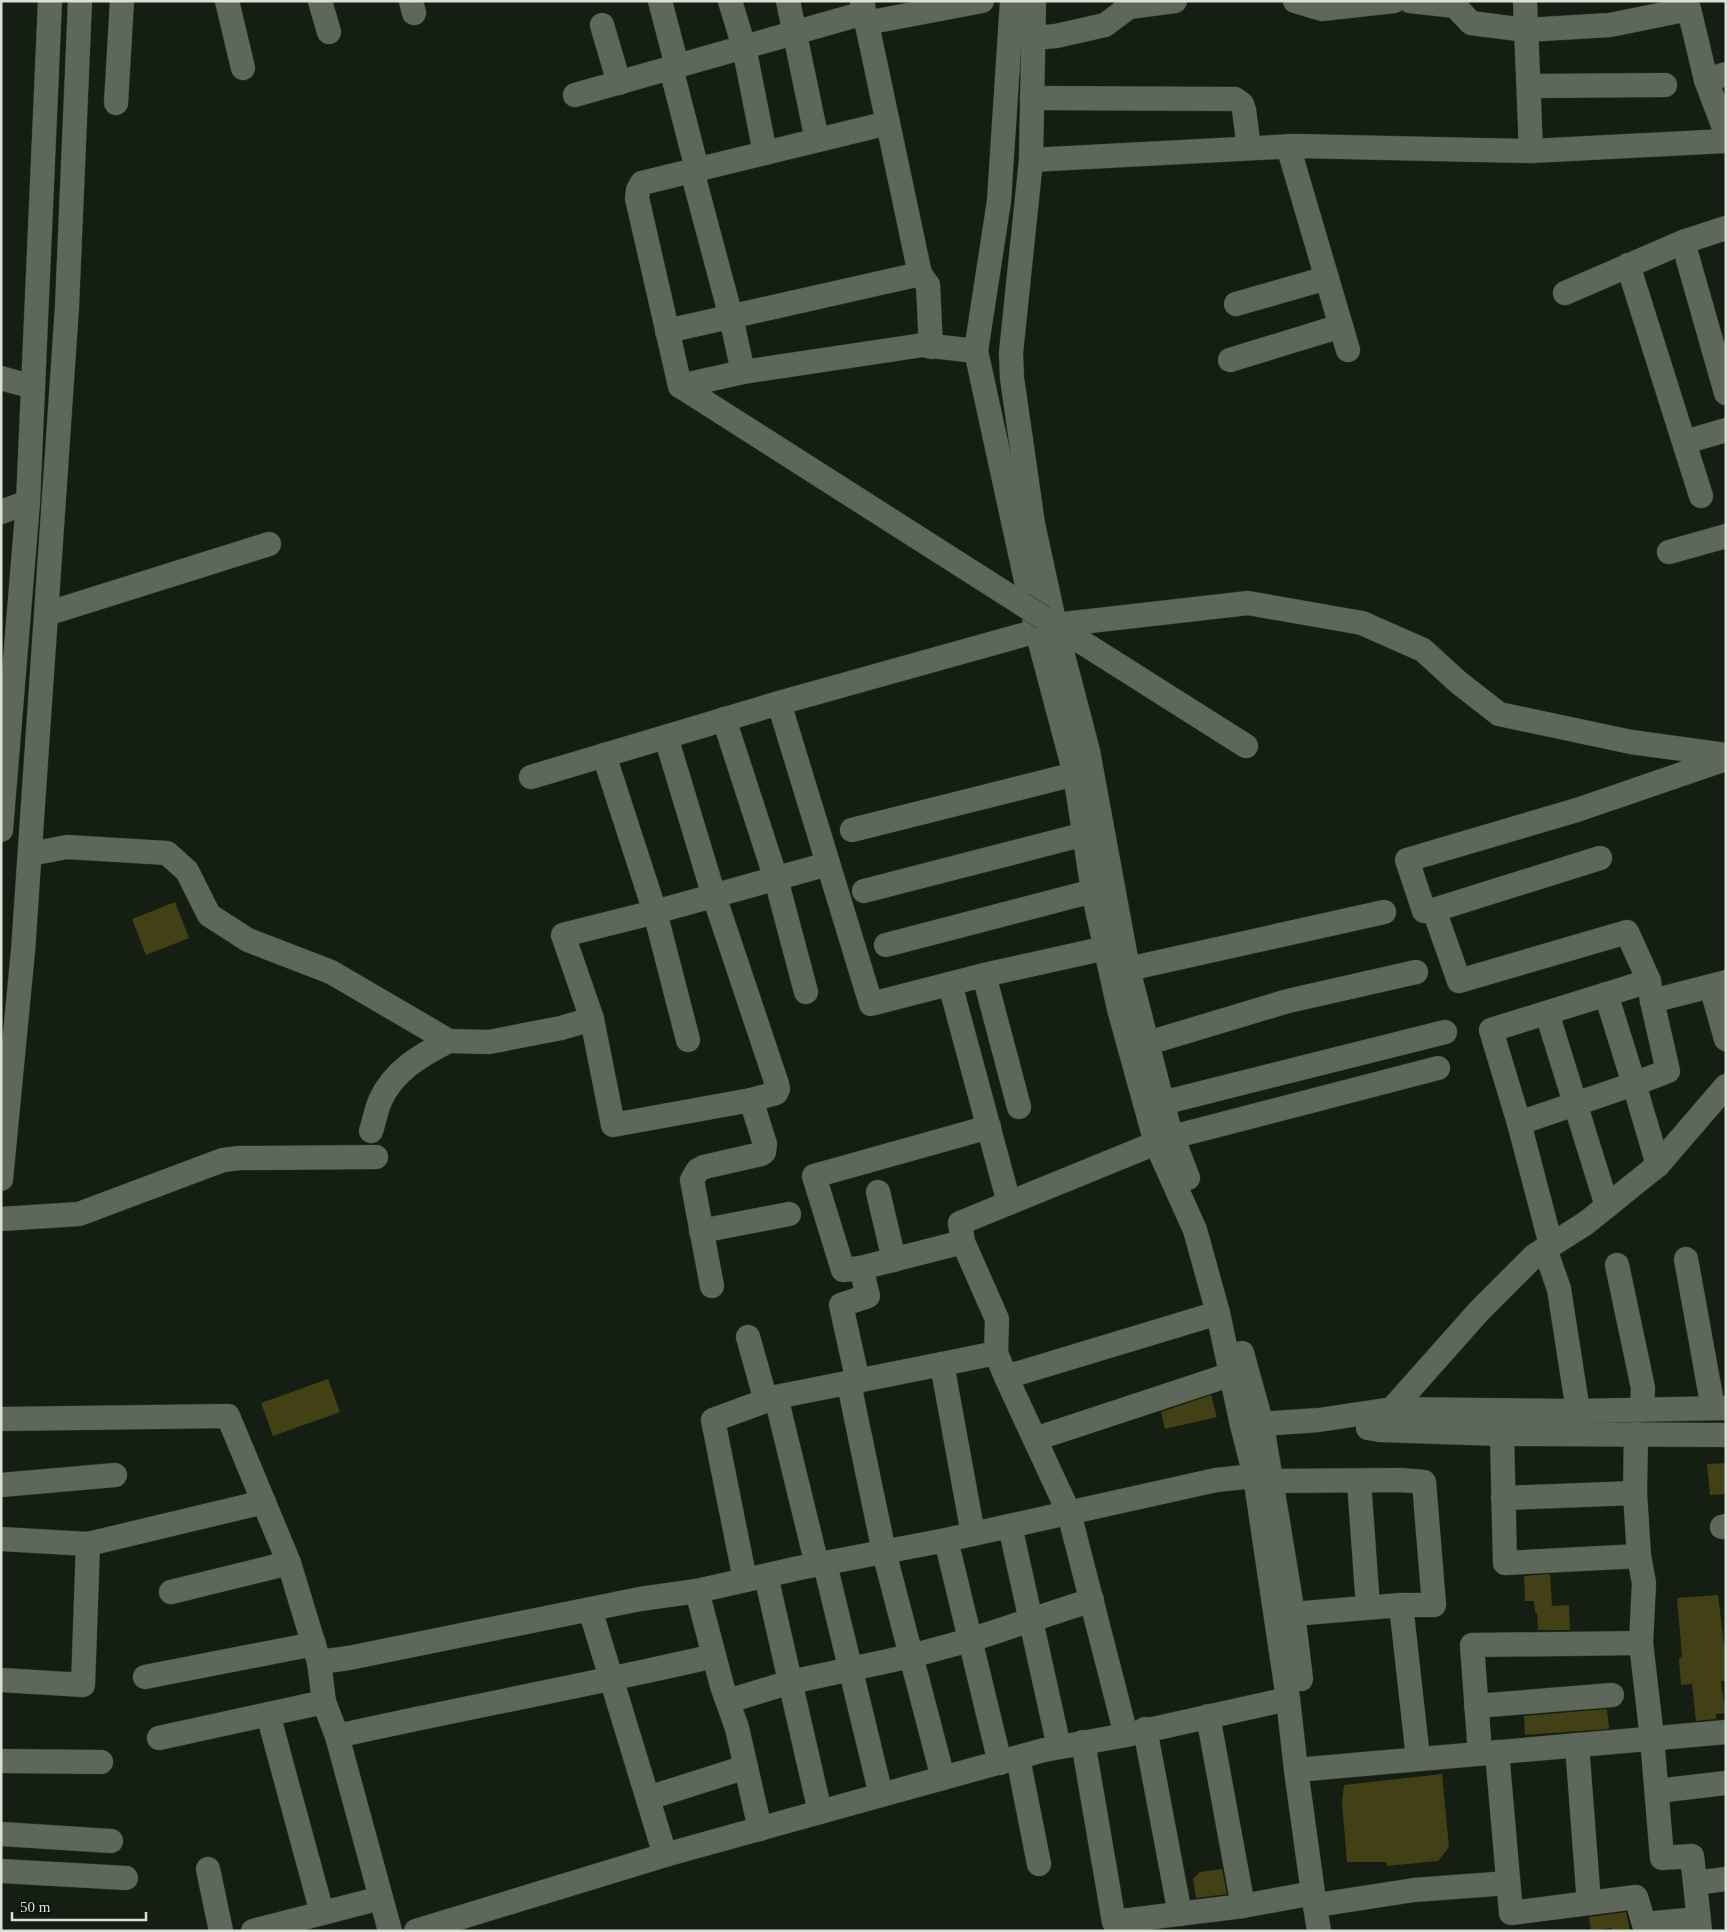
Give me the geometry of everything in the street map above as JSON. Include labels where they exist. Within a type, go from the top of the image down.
[{"type":"street","points":[[1,830],[28,502],[50,1]]},
{"type":"street","points":[[1,1179],[22,964],[68,294],[80,1]]},
{"type":"street","points":[[116,103],[122,1]]},
{"type":"street","points":[[227,1],[243,68]]},
{"type":"street","points":[[320,1],[329,32]]},
{"type":"street","points":[[660,1],[694,170],[731,316],[743,372]]},
{"type":"street","points":[[730,1],[744,47],[765,153]]},
{"type":"street","points":[[788,1],[817,140]]},
{"type":"street","points":[[575,95],[864,12],[982,1]]},
{"type":"street","points":[[1012,1],[998,201],[976,351],[1045,625],[1086,834],[1093,891],[1119,1009],[1195,1230],[1218,1313],[1232,1374],[1252,1425]]},
{"type":"street","points":[[1034,1],[1031,160],[1010,366],[1045,625],[1088,751],[1128,969],[1162,1103],[1164,1140],[1210,1235],[1293,1614],[1304,1769],[1321,1898],[1320,1931]]},
{"type":"street","points":[[1034,38],[1056,36],[1105,25],[1129,7],[1175,1]]},
{"type":"street","points":[[1295,1],[1322,9],[1394,1]]},
{"type":"street","points":[[1410,1],[1455,6],[1471,23],[1526,30],[1610,25],[1688,5],[1716,77],[1726,134]]},
{"type":"street","points":[[1525,1],[1531,151]]},
{"type":"street","points":[[864,12],[920,274],[928,285],[931,347]]},
{"type":"street","points":[[602,25],[618,83]]},
{"type":"street","points":[[1529,86],[1665,85]]},
{"type":"street","points":[[1032,98],[1235,99],[1242,104],[1244,110],[1249,148]]},
{"type":"street","points":[[888,123],[642,183],[638,190],[637,198],[680,386],[1022,604],[1045,625],[1246,746]]},
{"type":"street","points":[[1031,160],[1288,146],[1531,151],[1726,141]]},
{"type":"street","points":[[1288,146],[1348,350]]},
{"type":"street","points":[[1565,293],[1683,242],[1726,228]]},
{"type":"street","points":[[1683,242],[1726,393]]},
{"type":"street","points":[[1628,265],[1701,496]]},
{"type":"street","points":[[667,331],[920,274]]},
{"type":"street","points":[[1236,304],[1327,278]]},
{"type":"street","points":[[1230,360],[1341,326]]},
{"type":"street","points":[[680,386],[743,372],[923,345],[976,351]]},
{"type":"street","points":[[1,378],[33,387]]},
{"type":"street","points":[[1685,442],[1726,430]]},
{"type":"street","points":[[1,512],[28,502]]},
{"type":"street","points":[[1669,552],[1726,536]]},
{"type":"street","points":[[46,614],[269,544]]},
{"type":"street","points":[[531,777],[1045,625],[1248,602],[1362,622],[1423,650],[1458,682],[1499,714],[1631,742],[1726,754]]},
{"type":"street","points":[[779,703],[871,1004],[984,975],[1106,948]]},
{"type":"street","points":[[724,719],[776,879],[806,992]]},
{"type":"street","points":[[666,737],[714,896],[778,1089],[771,1096],[613,1124],[592,1019],[563,935],[655,912],[714,896],[776,879],[828,864]]},
{"type":"street","points":[[604,755],[655,912],[688,1040]]},
{"type":"street","points":[[1600,858],[1434,910],[1424,911],[1407,860],[1577,810],[1726,760]]},
{"type":"street","points":[[852,830],[1075,774]]},
{"type":"street","points":[[864,890],[1086,834]]},
{"type":"street","points":[[30,854],[67,847],[167,853],[187,871],[209,915],[248,940],[331,972],[449,1041]]},
{"type":"street","points":[[886,945],[1093,891]]},
{"type":"street","points":[[1434,910],[1459,981],[1627,932],[1651,991],[1668,1071],[1519,1123]]},
{"type":"street","points":[[1128,969],[1384,912]]},
{"type":"street","points":[[1148,1043],[1288,1001],[1416,972]]},
{"type":"street","points":[[984,975],[1018,1107]]},
{"type":"street","points":[[950,984],[1009,1203]]},
{"type":"street","points":[[1578,1411],[1558,1289],[1519,1123],[1491,1030],[1606,994],[1718,984],[1726,1039]]},
{"type":"street","points":[[1606,994],[1658,1165]]},
{"type":"street","points":[[1547,1013],[1607,1206]]},
{"type":"street","points":[[371,1131],[380,1101],[397,1076],[420,1056],[449,1041],[489,1042],[561,1028],[592,1019]]},
{"type":"street","points":[[1162,1103],[1445,1032]]},
{"type":"street","points":[[1180,1914],[1136,1732],[1092,1600],[1069,1513],[996,1353],[996,1319],[963,1242],[960,1223],[1164,1140],[1438,1068]]},
{"type":"street","points":[[1380,1430],[1392,1409],[1480,1310],[1534,1256],[1586,1223],[1658,1165],[1726,1086]]},
{"type":"street","points":[[712,1286],[692,1185],[694,1175],[698,1170],[764,1152],[765,1144],[751,1100]]},
{"type":"street","points":[[963,1242],[861,1268],[843,1270],[814,1176],[989,1126]]},
{"type":"street","points":[[1,1219],[79,1214],[223,1160],[240,1158],[376,1157]]},
{"type":"street","points":[[878,1192],[894,1260]]},
{"type":"street","points":[[701,1231],[789,1214]]},
{"type":"street","points":[[1252,1425],[1319,1420],[1392,1409],[1578,1411],[1719,1408],[1686,1259]]},
{"type":"street","points":[[1617,1265],[1643,1388],[1642,1410]]},
{"type":"street","points":[[861,1268],[868,1296],[841,1305],[853,1383],[884,1552],[943,1778]]},
{"type":"street","points":[[1006,1376],[1218,1313]]},
{"type":"street","points":[[748,1337],[771,1399],[821,1564],[851,1671],[881,1795]]},
{"type":"street","points":[[820,1812],[790,1682],[756,1578],[713,1420],[771,1399],[996,1353]]},
{"type":"street","points":[[942,1364],[974,1534]]},
{"type":"street","points":[[1035,1439],[1232,1374]]},
{"type":"street","points":[[1,1419],[228,1416],[289,1563],[316,1652],[324,1702],[337,1736],[390,1931]]},
{"type":"street","points":[[1319,1420],[1380,1430],[1502,1434],[1726,1435]]},
{"type":"street","points":[[1502,1434],[1505,1563],[1639,1556]]},
{"type":"street","points":[[1636,1434],[1635,1493],[1639,1556],[1644,1583],[1640,1643],[1652,1738],[1662,1858],[1692,1856],[1699,1925],[1644,1924],[1636,1897],[1511,1913],[1488,1752],[1476,1706],[1472,1645],[1640,1643]]},
{"type":"street","points":[[1,1486],[114,1475]]},
{"type":"street","points":[[1264,1478],[1288,1699],[1304,1769]]},
{"type":"street","points":[[145,1677],[316,1652],[349,1658],[640,1599],[697,1591],[821,1564],[946,1540],[1216,1480],[1264,1478],[1424,1482],[1434,1605],[1368,1607],[1293,1614]]},
{"type":"street","points":[[1359,1480],[1368,1607]]},
{"type":"street","points":[[1503,1498],[1635,1493]]},
{"type":"street","points":[[1,1539],[88,1544],[264,1502]]},
{"type":"street","points":[[1010,1526],[1059,1747]]},
{"type":"street","points":[[946,1540],[970,1640],[1009,1760],[1039,1864]]},
{"type":"street","points":[[1,1680],[83,1685],[88,1544]]},
{"type":"street","points":[[171,1592],[289,1563]]},
{"type":"street","points":[[697,1591],[714,1656],[737,1728],[760,1828]]},
{"type":"street","points":[[728,1701],[790,1682],[851,1671],[970,1640],[1092,1600]]},
{"type":"street","points":[[1401,1605],[1418,1758]]},
{"type":"street","points":[[590,1609],[665,1855]]},
{"type":"street","points":[[337,1736],[543,1692],[612,1680],[714,1656]]},
{"type":"street","points":[[1476,1706],[1612,1696]]},
{"type":"street","points":[[416,1931],[665,1855],[1009,1760],[1059,1747],[1288,1699]]},
{"type":"street","points":[[159,1738],[324,1702]]},
{"type":"street","points":[[268,1714],[322,1913]]},
{"type":"street","points":[[1208,1716],[1243,1906]]},
{"type":"street","points":[[1304,1769],[1726,1732]]},
{"type":"street","points":[[1083,1742],[1115,1926],[1180,1914],[1243,1906],[1508,1882]]},
{"type":"street","points":[[1577,1745],[1589,1903]]},
{"type":"street","points":[[1,1761],[101,1762]]},
{"type":"street","points":[[648,1798],[746,1767]]},
{"type":"street","points":[[1657,1791],[1726,1783]]},
{"type":"street","points":[[1,1834],[111,1841]]},
{"type":"street","points":[[208,1869],[221,1931]]},
{"type":"street","points":[[1,1871],[126,1878]]},
{"type":"street","points":[[1695,1883],[1726,1879]]},
{"type":"street","points":[[253,1931],[381,1898]]},
{"type":"street","points":[[1321,1898],[1335,1931]]},
{"type":"building","points":[[175,902],[189,938],[146,955],[132,919]]},
{"type":"building","points":[[328,1379],[340,1412],[273,1436],[261,1403]]},
{"type":"building","points":[[1211,1395],[1217,1417],[1165,1429],[1161,1412]]},
{"type":"building","points":[[1726,1463],[1726,1494],[1710,1495],[1707,1464]]},
{"type":"building","points":[[1550,1574],[1552,1606],[1569,1605],[1570,1630],[1538,1630],[1534,1601],[1525,1601],[1524,1576]]},
{"type":"building","points":[[1718,1595],[1726,1661],[1726,1681],[1721,1681],[1725,1713],[1716,1714],[1716,1719],[1696,1721],[1692,1684],[1681,1685],[1679,1659],[1682,1656],[1677,1598]]},
{"type":"building","points":[[1607,1709],[1609,1729],[1525,1735],[1524,1716]]},
{"type":"building","points":[[1442,1774],[1449,1847],[1438,1861],[1387,1866],[1386,1862],[1347,1862],[1342,1802],[1344,1785]]},
{"type":"building","points":[[1222,1869],[1227,1894],[1196,1898],[1193,1879],[1200,1872]]},
{"type":"building","points":[[1626,1912],[1630,1931],[1612,1931],[1612,1928],[1591,1931],[1589,1917]]}]
